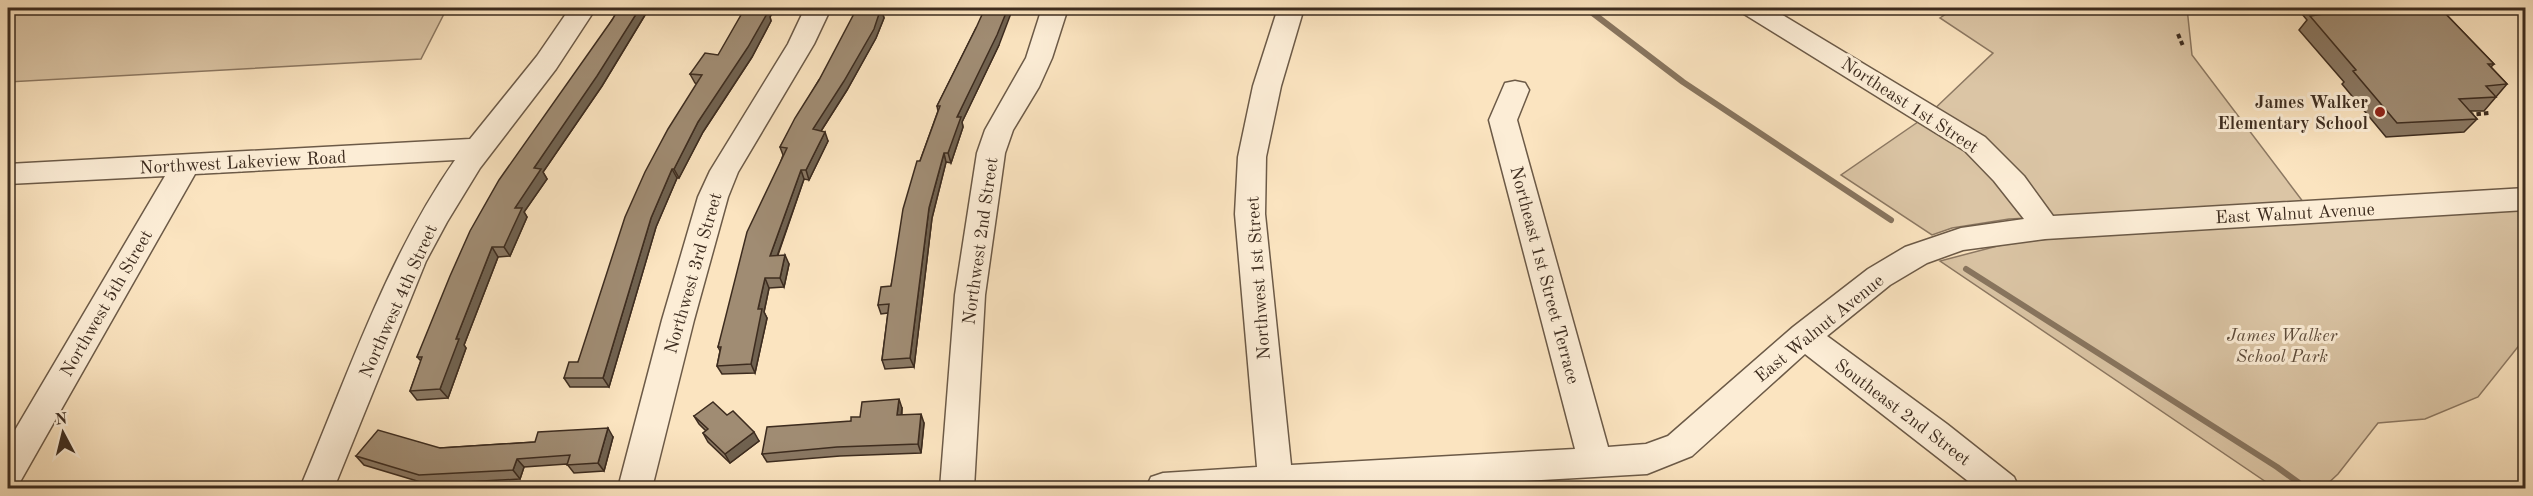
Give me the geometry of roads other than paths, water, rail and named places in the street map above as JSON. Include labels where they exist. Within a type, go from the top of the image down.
[{"type":"street","name":"Northwest 4th Street","points":[[317,489],[411,261],[429,225],[478,149],[544,68],[583,8]]},
{"type":"street","name":"Northwest 3rd Street","points":[[635,489],[678,320],[713,197],[724,171],[801,44],[818,8]]},
{"type":"street","name":"Northwest 2nd Street","points":[[957,489],[970,295],[991,153],[999,130],[1025,87],[1039,58],[1054,8]]},
{"type":"street","name":"Northwest 1st Street","points":[[1275,485],[1250,214],[1252,157],[1267,86],[1291,8]]},
{"type":"street","name":"Northeast 1st Street","points":[[1753,8],[1975,144],[1997,163],[2023,193],[2045,228]]},
{"type":"street","name":"Northeast 1st Street Terrace","points":[[1515,90],[1503,120],[1595,461]]},
{"type":"street","name":"Northwest Lakeview Road","points":[[8,174],[478,149]]},
{"type":"street","name":"Northwest 5th Street","points":[[8,472],[186,165]]},
{"type":"street","name":"East Walnut Avenue","points":[[1163,489],[1275,485],[1647,459],[1680,446],[1804,336],[1879,277],[1916,255],[1961,239],[2045,228],[2526,200]]},
{"type":"street","name":"Southeast 2nd Street","points":[[1804,336],[1935,434],[2002,489]]},
{"type":"waterway","points":[[1586,8],[1683,82],[1891,220]]},
{"type":"waterway","points":[[1966,269],[2277,467],[2306,488]]},
{"type":"place","name":"James Walker Elementary School","points":[[2380,112]]},
{"type":"park label","name":"James Walker School Park","points":[[2282,345]]}]
